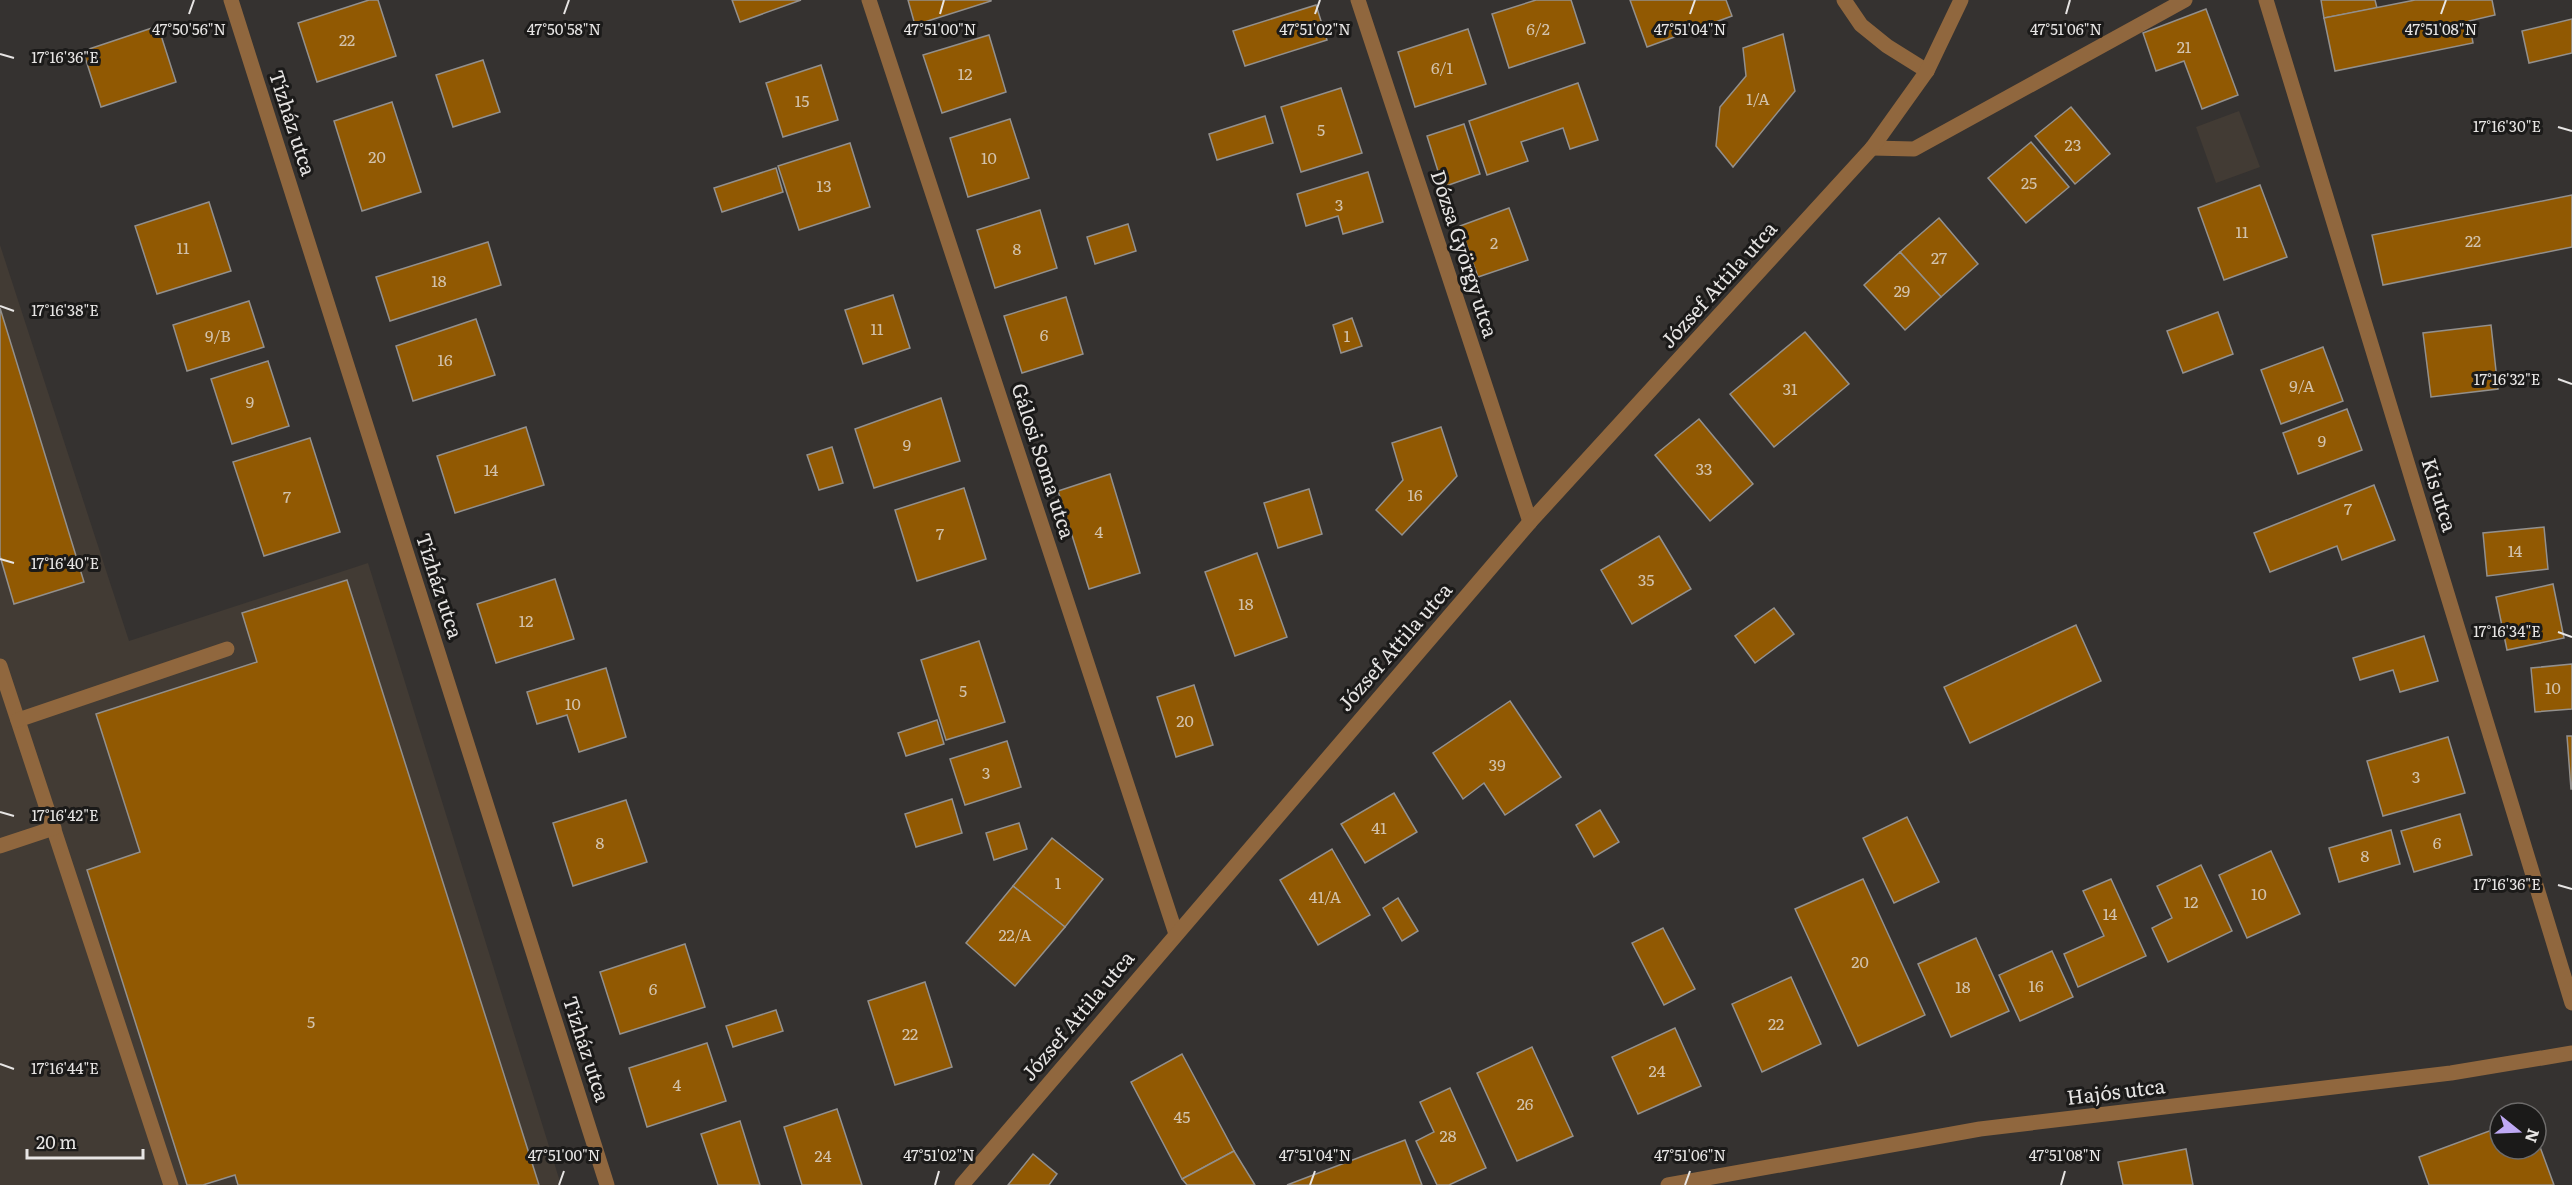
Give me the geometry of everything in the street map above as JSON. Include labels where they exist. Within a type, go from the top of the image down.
[{"type":"street","name":"Tízház utca","points":[[231,0],[608,1185]]},
{"type":"street","name":"Gálosi Soma utca","points":[[869,0],[1176,934]]},
{"type":"street","name":"Dózsa György utca","points":[[1358,0],[1530,522]]},
{"type":"street","points":[[1844,0],[1861,25],[1887,46],[1927,71]]},
{"type":"street","name":"József Attila utca","points":[[962,1185],[1530,522],[1872,148],[1927,71],[1961,0]]},
{"type":"street","points":[[1872,148],[1914,149],[2185,0]]},
{"type":"street","name":"Kis utca","points":[[2266,0],[2572,1003]]},
{"type":"street","points":[[18,720],[227,649]]},
{"type":"street","points":[[0,666],[171,1185]]},
{"type":"street","points":[[0,846],[54,828]]},
{"type":"street","name":"Hajós utca","points":[[1668,1185],[1980,1129],[2451,1073],[2572,1053]]},
{"type":"shaded area","points":[[2239,111],[2260,167],[2216,183],[2196,127]]},
{"type":"shaded area","points":[[0,245],[129,641],[368,563],[561,1185],[0,1185]]},
{"type":"building","points":[[369,0],[378,0],[396,56],[317,82],[298,23]]},
{"type":"building","points":[[732,0],[801,0],[740,22]]},
{"type":"building","points":[[908,0],[991,0],[991,1],[915,25]]},
{"type":"building","points":[[1536,0],[1571,0],[1585,43],[1509,68],[1492,14]]},
{"type":"building","points":[[1630,0],[1726,0],[1732,16],[1647,47]]},
{"type":"building","points":[[2321,0],[2375,0],[2377,8],[2324,18]]},
{"type":"building","points":[[2415,0],[2492,0],[2495,15],[2469,21],[2473,43],[2335,71],[2324,18]]},
{"type":"building","points":[[1316,5],[1327,40],[1245,66],[1233,31]]},
{"type":"building","points":[[2206,9],[2238,95],[2202,109],[2184,61],[2156,71],[2143,33]]},
{"type":"building","points":[[2572,19],[2572,53],[2529,63],[2522,31]]},
{"type":"building","points":[[158,26],[176,82],[101,107],[83,51]]},
{"type":"building","points":[[1468,29],[1486,84],[1415,107],[1398,52]]},
{"type":"building","points":[[1783,34],[1795,91],[1733,167],[1716,146],[1720,107],[1746,76],[1743,48]]},
{"type":"building","points":[[989,35],[1006,92],[942,113],[923,55]]},
{"type":"building","points":[[483,60],[500,112],[453,127],[436,75]]},
{"type":"building","points":[[821,65],[838,120],[783,137],[766,83]]},
{"type":"building","points":[[1578,83],[1598,140],[1570,149],[1563,128],[1521,142],[1528,161],[1487,175],[1469,121]]},
{"type":"building","points":[[1341,88],[1362,153],[1301,172],[1281,107]]},
{"type":"building","points":[[392,102],[421,192],[362,211],[334,121]]},
{"type":"building","points":[[2071,107],[2110,154],[2075,184],[2035,136]]},
{"type":"building","points":[[1265,116],[1273,143],[1217,160],[1209,134]]},
{"type":"building","points":[[1010,119],[1029,178],[968,197],[950,138]]},
{"type":"building","points":[[1464,124],[1480,174],[1443,187],[1427,136]]},
{"type":"building","points":[[2031,142],[2069,187],[2026,223],[1988,178]]},
{"type":"building","points":[[850,143],[870,207],[799,230],[778,166]]},
{"type":"building","points":[[776,168],[783,192],[722,212],[714,188]]},
{"type":"building","points":[[1368,172],[1383,222],[1343,234],[1338,216],[1306,226],[1297,194]]},
{"type":"building","points":[[2260,185],[2287,257],[2224,280],[2198,208]]},
{"type":"building","points":[[2572,195],[2572,247],[2383,285],[2372,235]]},
{"type":"building","points":[[209,202],[231,271],[157,294],[135,226]]},
{"type":"building","points":[[1509,208],[1528,260],[1478,277],[1460,226]]},
{"type":"building","points":[[1040,210],[1057,268],[995,288],[977,230]]},
{"type":"building","points":[[1939,218],[1978,264],[1941,297],[1900,252]]},
{"type":"building","points":[[1128,224],[1136,251],[1095,264],[1087,237]]},
{"type":"building","points":[[488,242],[501,285],[390,321],[376,277]]},
{"type":"building","points":[[1900,252],[1941,297],[1905,330],[1864,285]]},
{"type":"building","points":[[893,295],[910,348],[863,364],[845,310]]},
{"type":"building","points":[[1066,297],[1083,354],[1022,373],[1004,316]]},
{"type":"building","points":[[249,301],[264,347],[187,371],[173,325]]},
{"type":"building","points":[[0,308],[84,582],[14,604],[0,556]]},
{"type":"building","points":[[2218,312],[2233,354],[2183,373],[2167,331]]},
{"type":"building","points":[[1352,318],[1362,346],[1341,353],[1333,325]]},
{"type":"building","points":[[476,319],[495,375],[413,401],[396,346]]},
{"type":"building","points":[[2491,325],[2498,389],[2431,397],[2423,333]]},
{"type":"building","points":[[1805,332],[1849,384],[1774,447],[1730,394]]},
{"type":"building","points":[[2323,347],[2343,401],[2281,424],[2261,370]]},
{"type":"building","points":[[268,361],[289,426],[232,444],[211,379]]},
{"type":"building","points":[[941,398],[960,461],[874,488],[855,429]]},
{"type":"building","points":[[2347,409],[2362,450],[2298,474],[2283,433]]},
{"type":"building","points":[[1699,419],[1753,484],[1710,521],[1655,455]]},
{"type":"building","points":[[526,427],[544,485],[455,513],[437,456]]},
{"type":"building","points":[[1441,427],[1457,476],[1402,535],[1376,510],[1403,480],[1392,443]]},
{"type":"building","points":[[310,438],[340,532],[264,556],[233,462]]},
{"type":"building","points":[[832,447],[843,483],[819,490],[807,455]]},
{"type":"building","points":[[1110,474],[1140,573],[1089,589],[1058,491]]},
{"type":"building","points":[[2374,485],[2395,540],[2342,560],[2337,546],[2270,572],[2254,533]]},
{"type":"building","points":[[964,488],[986,559],[917,581],[895,510]]},
{"type":"building","points":[[1309,489],[1322,534],[1278,548],[1264,503]]},
{"type":"building","points":[[2544,527],[2548,569],[2487,576],[2483,533]]},
{"type":"building","points":[[1659,536],[1691,589],[1632,624],[1601,570]]},
{"type":"building","points":[[1257,553],[1287,637],[1235,656],[1205,572]]},
{"type":"building","points":[[555,579],[574,639],[496,663],[477,604]]},
{"type":"building","points":[[347,580],[539,1185],[238,1185],[235,1175],[203,1185],[187,1185],[87,870],[140,852],[96,714],[257,662],[242,613]]},
{"type":"building","points":[[2553,584],[2564,638],[2507,650],[2496,597]]},
{"type":"building","points":[[1774,608],[1794,634],[1755,663],[1735,636]]},
{"type":"building","points":[[2076,625],[2101,681],[1970,743],[1944,687]]},
{"type":"building","points":[[2424,636],[2438,681],[2400,692],[2393,670],[2360,680],[2353,658]]},
{"type":"building","points":[[979,641],[1005,722],[946,740],[921,660]]},
{"type":"building","points":[[2572,664],[2572,709],[2535,712],[2531,668]]},
{"type":"building","points":[[606,668],[626,737],[579,752],[567,715],[537,724],[527,692]]},
{"type":"building","points":[[1194,685],[1213,745],[1176,757],[1157,697]]},
{"type":"building","points":[[1510,701],[1561,777],[1505,815],[1484,783],[1463,799],[1433,753]]},
{"type":"building","points":[[937,720],[944,744],[906,756],[898,733]]},
{"type":"building","points":[[2567,736],[2572,736],[2572,789],[2571,789]]},
{"type":"building","points":[[2448,737],[2465,793],[2383,816],[2367,761]]},
{"type":"building","points":[[1007,741],[1021,787],[965,805],[950,759]]},
{"type":"building","points":[[1394,793],[1417,832],[1365,863],[1341,824]]},
{"type":"building","points":[[952,799],[962,833],[916,847],[905,814]]},
{"type":"building","points":[[626,800],[647,862],[573,886],[553,823]]},
{"type":"building","points":[[1600,810],[1619,842],[1594,857],[1576,825]]},
{"type":"building","points":[[2460,814],[2472,855],[2414,872],[2401,831]]},
{"type":"building","points":[[1907,817],[1939,882],[1894,903],[1863,838]]},
{"type":"building","points":[[1019,823],[1027,849],[994,860],[986,833]]},
{"type":"building","points":[[2391,830],[2400,864],[2339,882],[2329,848]]},
{"type":"building","points":[[1052,838],[1103,879],[1065,927],[1013,886]]},
{"type":"building","points":[[1332,849],[1370,915],[1318,945],[1280,880]]},
{"type":"building","points":[[2271,851],[2300,914],[2247,938],[2219,875]]},
{"type":"building","points":[[2201,865],[2232,931],[2168,962],[2152,928],[2172,918],[2157,886]]},
{"type":"building","points":[[1863,879],[1925,1015],[1858,1046],[1795,909]]},
{"type":"building","points":[[2111,879],[2146,956],[2078,987],[2064,954],[2104,936],[2083,891]]},
{"type":"building","points":[[1013,886],[1065,927],[1015,986],[966,943]]},
{"type":"building","points":[[1398,898],[1418,931],[1402,941],[1383,908]]},
{"type":"building","points":[[1663,928],[1695,989],[1664,1005],[1632,943]]},
{"type":"building","points":[[1976,938],[2009,1011],[1951,1037],[1918,964]]},
{"type":"building","points":[[685,944],[705,1007],[620,1034],[600,972]]},
{"type":"building","points":[[2052,951],[2073,997],[2020,1021],[1999,975]]},
{"type":"building","points":[[1791,977],[1821,1044],[1762,1072],[1732,1004]]},
{"type":"building","points":[[925,982],[952,1067],[895,1085],[868,1001]]},
{"type":"building","points":[[776,1010],[783,1031],[733,1047],[726,1026]]},
{"type":"building","points":[[1675,1028],[1701,1086],[1638,1114],[1612,1057]]},
{"type":"building","points":[[707,1043],[726,1101],[647,1127],[629,1068]]},
{"type":"building","points":[[1532,1047],[1573,1136],[1517,1161],[1477,1073]]},
{"type":"building","points":[[1182,1054],[1234,1151],[1182,1179],[1131,1082]]},
{"type":"building","points":[[1450,1088],[1486,1168],[1449,1185],[1437,1185],[1416,1141],[1434,1132],[1420,1102]]},
{"type":"building","points":[[837,1109],[862,1185],[802,1185],[784,1127]]},
{"type":"building","points":[[740,1121],[760,1185],[718,1185],[701,1134]]},
{"type":"building","points":[[2488,1131],[2488,1161],[2545,1161],[2554,1185],[2429,1185],[2419,1157]]},
{"type":"building","points":[[1405,1140],[1422,1185],[1287,1185]]},
{"type":"building","points":[[2186,1149],[2193,1185],[2123,1185],[2118,1162]]},
{"type":"building","points":[[1234,1151],[1255,1185],[1187,1185],[1182,1179]]},
{"type":"building","points":[[1033,1154],[1057,1174],[1049,1185],[1008,1185]]}]
